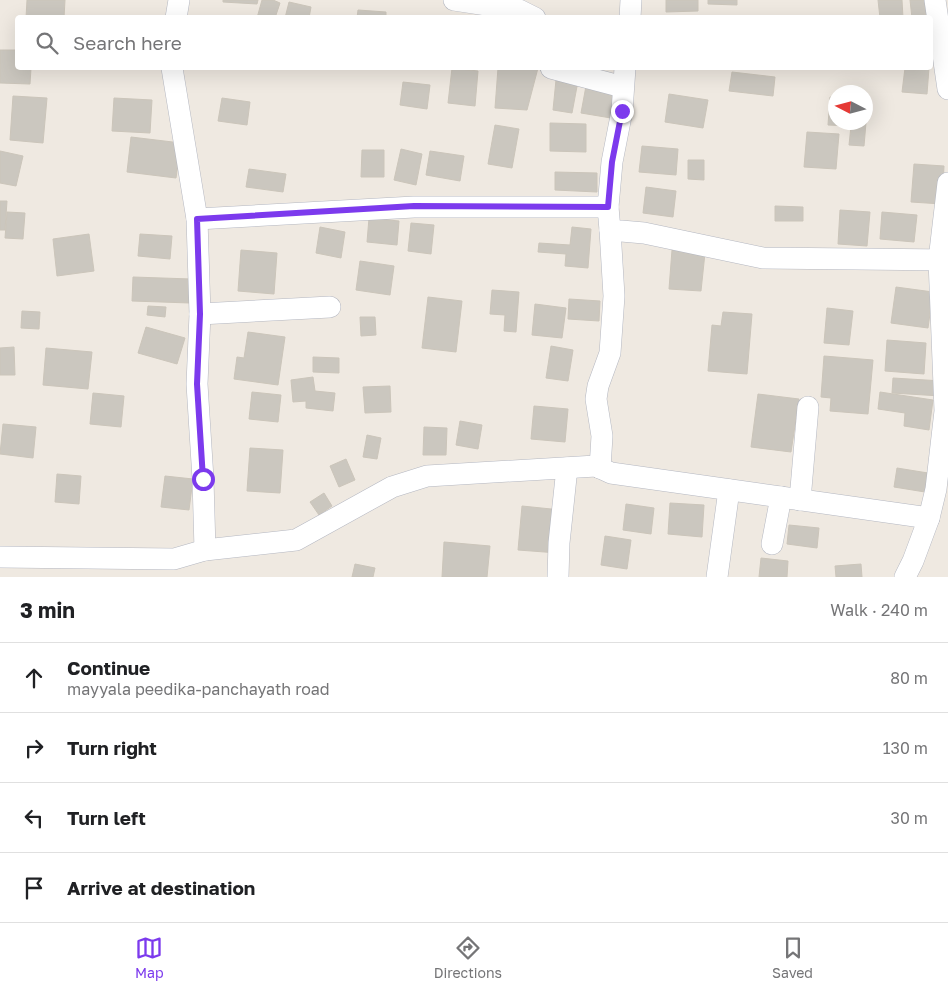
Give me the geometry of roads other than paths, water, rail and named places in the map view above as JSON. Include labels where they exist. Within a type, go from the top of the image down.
[{"type":"street","points":[[176,15],[179,0]]},
{"type":"street","points":[[454,0],[519,10],[529,15]]},
{"type":"street","points":[[630,15],[631,0]]},
{"type":"street","points":[[935,0],[948,89]]},
{"type":"street","points":[[172,70],[197,219],[200,314],[197,384],[205,550]]},
{"type":"street","points":[[567,70],[624,77],[622,111],[612,162],[608,207],[614,296],[610,353],[598,386],[596,399],[602,436],[600,468]]},
{"type":"street","points":[[905,577],[914,561],[929,518],[936,489],[945,411],[943,260],[948,183]]},
{"type":"street","points":[[197,219],[414,206],[608,207]]},
{"type":"street","points":[[610,230],[644,233],[763,258],[943,260]]},
{"type":"street","points":[[200,314],[330,306]]},
{"type":"street","points":[[772,544],[791,499],[808,407]]},
{"type":"street","points":[[0,557],[175,568],[205,550],[296,540],[392,487],[427,476],[596,466],[611,473],[929,518]]},
{"type":"street","points":[[558,577],[558,543],[567,468]]},
{"type":"street","points":[[717,577],[729,490]]}]
